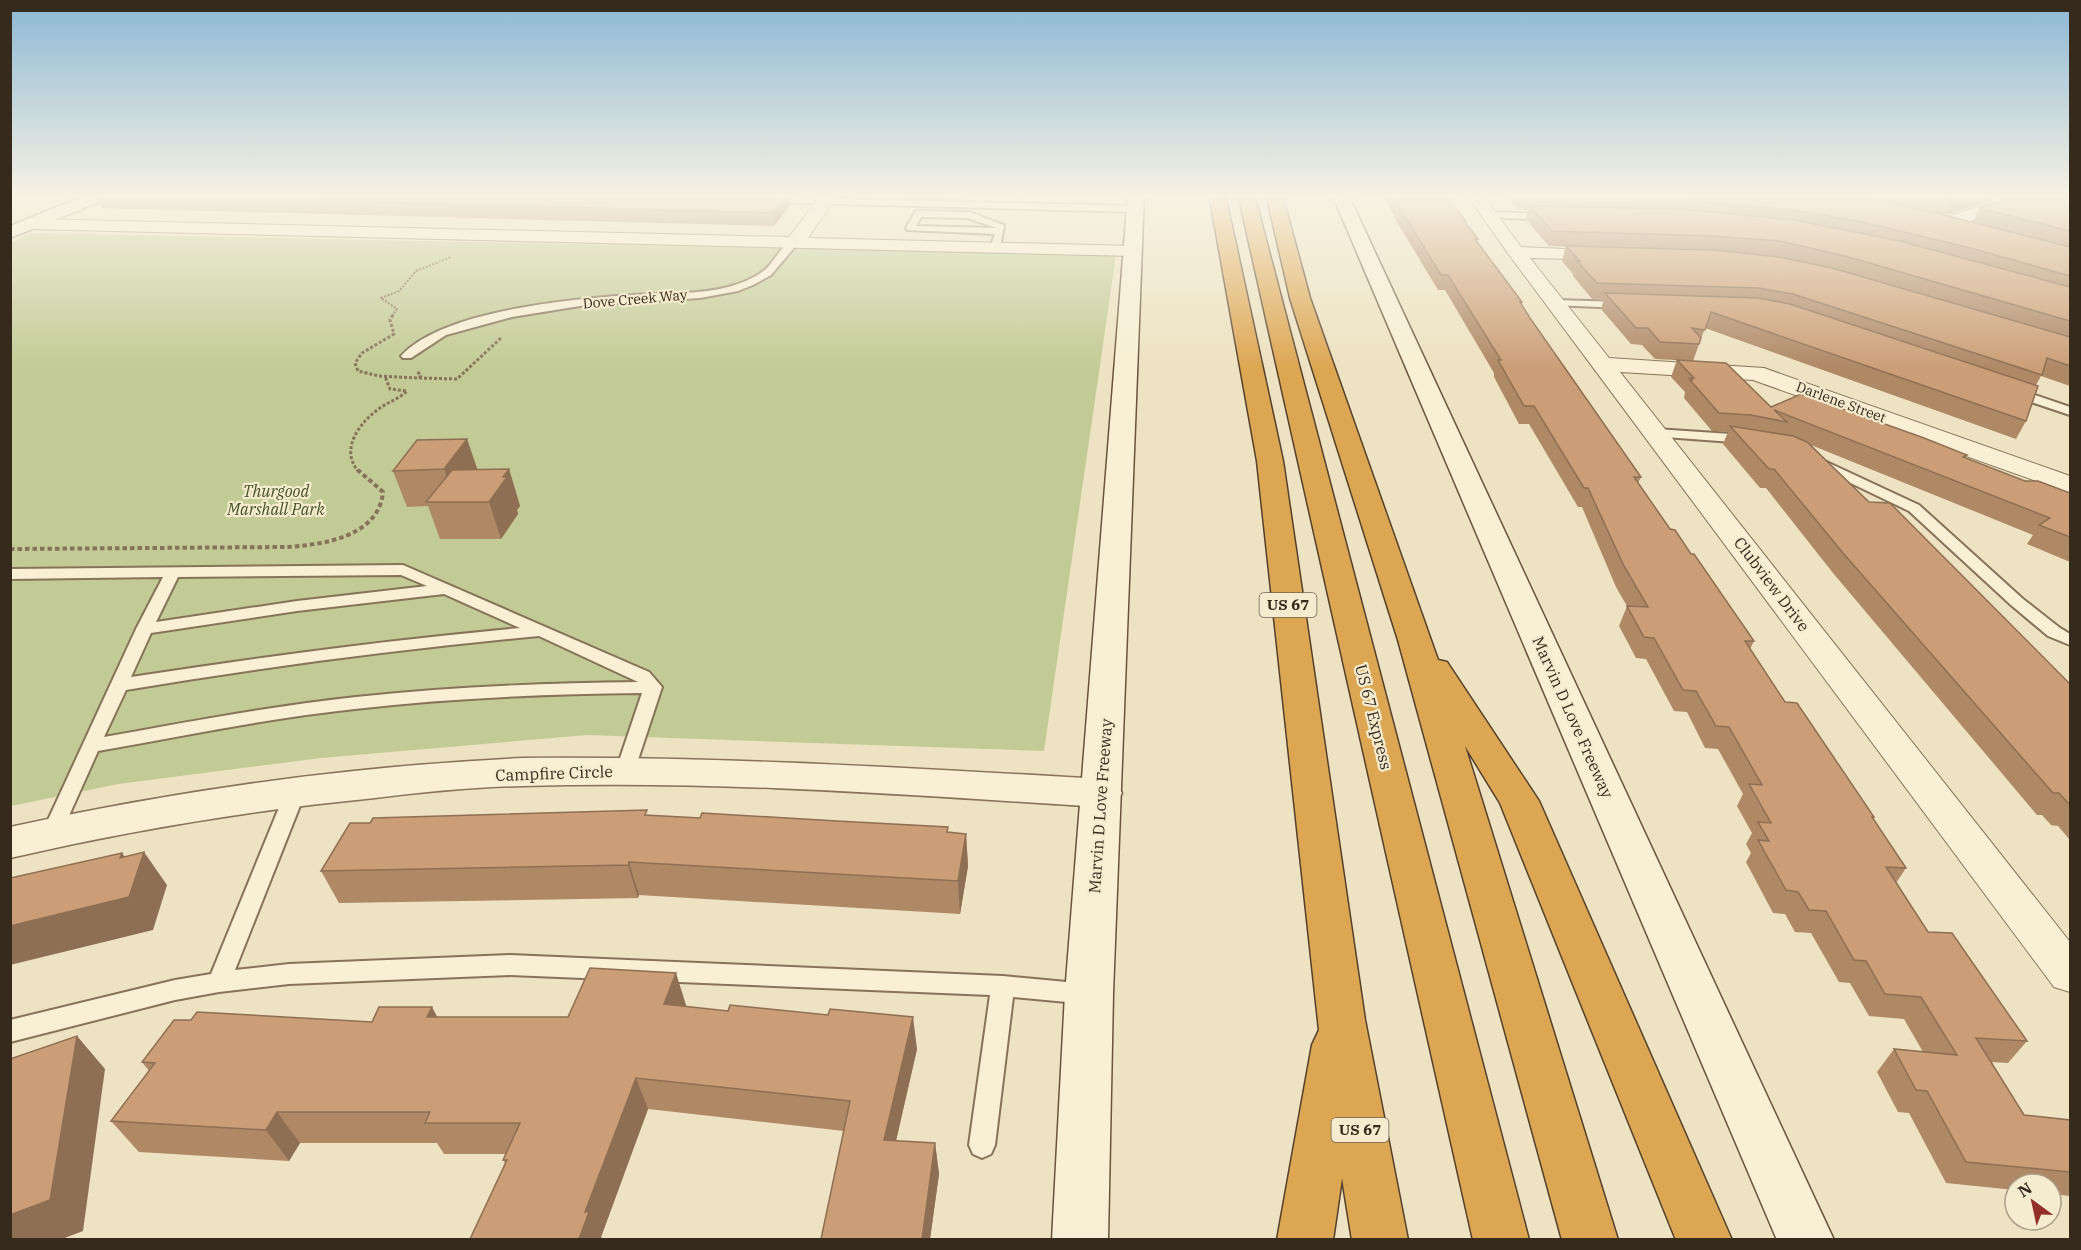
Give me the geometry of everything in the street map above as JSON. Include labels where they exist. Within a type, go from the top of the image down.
[{"type":"highway","name":"US 67","points":[[1251,252],[1270,461],[1341,1020],[1380,1239]]},
{"type":"highway","name":"US 67 Express","points":[[1260,252],[1501,1239]]},
{"type":"highway","points":[[1276,252],[1300,298],[1415,640],[1590,1239]]},
{"type":"highway","points":[[1415,640],[1519,801],[1704,1239]]},
{"type":"highway","points":[[1305,1239],[1341,1020]]},
{"type":"main road","name":"Marvin D Love Freeway","points":[[1080,1239],[1089,994],[1133,252]]},
{"type":"main road","name":"Marvin D Love Freeway","points":[[1366,252],[1806,1239]]},
{"type":"main road","name":"Campfire Circle","points":[[10,843],[182,808],[398,781],[520,772],[626,770],[877,780],[1102,793]]},
{"type":"street","name":"Clubview Drive","points":[[1516,252],[2062,953]]},
{"type":"street","points":[[1528,252],[1624,255]]},
{"type":"street","name":"Darlene Street","points":[[1603,364],[1756,373],[2070,485]]},
{"type":"lane","name":"Dove Creek Way","points":[[407,356],[439,334],[510,316],[581,303],[693,294],[734,287],[762,277],[786,252]]},
{"type":"lane","points":[[1555,303],[1636,305]]},
{"type":"lane","points":[[2005,389],[2070,411]]},
{"type":"lane","points":[[1656,433],[1743,439],[1762,443]]},
{"type":"lane","points":[[1800,453],[1914,508],[2018,602],[2054,632],[2070,640]]},
{"type":"lane","points":[[10,574],[403,570],[643,676],[653,687]]},
{"type":"lane","points":[[52,833],[144,629],[173,572]]},
{"type":"lane","points":[[144,629],[297,606],[450,589]]},
{"type":"lane","points":[[119,685],[266,661],[399,644],[544,631]]},
{"type":"lane","points":[[93,746],[247,718],[392,699],[566,688],[653,687]]},
{"type":"lane","points":[[626,770],[653,687]]},
{"type":"lane","points":[[219,982],[295,793]]},
{"type":"lane","points":[[10,1031],[175,990],[219,982],[289,974],[510,965],[1003,986],[1089,994]]},
{"type":"lane","points":[[982,1144],[1003,986]]},
{"type":"path","points":[[10,549],[304,546],[339,538],[366,525],[380,510],[383,492],[352,463],[349,454],[352,443],[362,425],[377,410],[407,391],[390,389],[386,379],[388,377],[366,374],[355,368],[356,359],[360,354],[388,341],[394,334],[390,320],[397,309],[381,298],[399,291],[410,282],[416,270],[462,252]]},
{"type":"path","points":[[418,378],[457,379],[514,327],[514,321],[510,316]]},
{"type":"green space","name":"Thurgood Marshall Park","points":[[10,252],[985,252],[1116,255],[1044,751],[587,735],[321,758],[118,784],[11,806]]},
{"type":"building","points":[[1427,252],[1485,252],[1522,302],[1520,302],[1530,318],[1641,477],[1634,477],[1670,529],[1675,530],[1691,554],[1694,554],[1754,641],[1745,641],[1785,702],[1797,703],[1874,817],[1872,817],[1906,868],[1886,867],[1928,932],[1952,933],[2027,1041],[1976,1038],[2024,1115],[2070,1120],[2070,1172],[1966,1162],[1927,1091],[1916,1090],[1894,1049],[1957,1055],[1921,997],[1885,994],[1866,961],[1854,960],[1826,911],[1809,910],[1798,892],[1786,890],[1758,840],[1769,841],[1758,822],[1771,823],[1749,784],[1762,785],[1729,727],[1716,726],[1696,691],[1683,690],[1654,638],[1644,637],[1627,606],[1648,607],[1624,566],[1588,488],[1584,488],[1534,406],[1524,406],[1498,360],[1501,360],[1448,275],[1441,275]]},
{"type":"building","points":[[1572,252],[1735,252],[1779,257],[1832,268],[2070,337],[2070,366],[2047,358],[2042,375],[1793,294],[1758,288],[1597,283],[1577,261],[1580,261]]},
{"type":"building","points":[[1829,252],[1942,252],[2070,287],[2070,321]]},
{"type":"building","points":[[1986,252],[2070,252],[2070,276]]},
{"type":"building","points":[[1605,293],[1758,298],[1790,304],[2038,386],[2026,421],[1711,312],[1705,330],[1692,328],[1701,338],[1699,344],[1660,342],[1648,328],[1636,328]]},
{"type":"building","points":[[1677,360],[1726,363],[1771,407],[1801,394],[1924,438],[1967,455],[1963,457],[2025,481],[2038,481],[2070,493],[2070,537],[2039,525],[2050,518],[1774,410],[1787,422],[1751,415],[1719,413],[1690,380],[1694,378]]},
{"type":"building","points":[[1730,426],[1793,436],[1807,442],[1869,502],[1890,503],[2070,684],[2070,803],[2059,793],[2053,793],[1843,553],[1774,469],[1769,469]]},
{"type":"building","points":[[467,439],[444,469],[393,471],[417,440]]},
{"type":"building","points":[[509,469],[503,477],[507,477],[489,502],[426,502],[452,470]]},
{"type":"building","points":[[647,810],[645,815],[700,818],[702,813],[948,827],[947,832],[966,834],[958,881],[629,862],[628,865],[321,871],[350,823],[370,823],[373,818]]},
{"type":"building","points":[[144,852],[129,897],[10,926],[10,878],[122,853],[120,858]]},
{"type":"building","points":[[590,968],[676,973],[664,1004],[728,1011],[730,1005],[828,1015],[830,1009],[913,1017],[884,1140],[935,1143],[922,1239],[821,1239],[850,1101],[636,1078],[585,1212],[589,1212],[579,1239],[470,1239],[507,1160],[503,1160],[520,1123],[425,1123],[430,1112],[277,1112],[266,1130],[111,1121],[155,1063],[142,1062],[174,1020],[191,1020],[197,1012],[372,1022],[379,1007],[432,1007],[427,1017],[568,1017]]},
{"type":"building","points":[[77,1036],[50,1200],[10,1215],[10,1059]]}]
